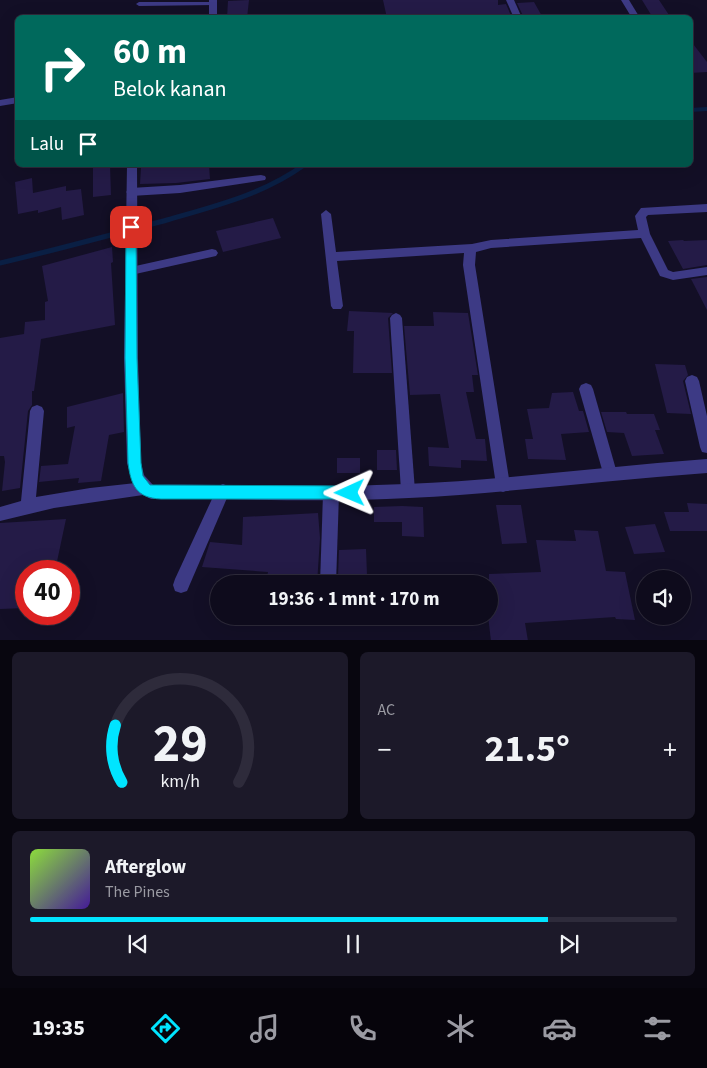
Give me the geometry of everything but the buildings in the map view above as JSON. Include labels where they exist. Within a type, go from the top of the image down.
[{"type":"street","points":[[510,0],[517,15]]},
{"type":"street","points":[[625,0],[634,15]]},
{"type":"street","points":[[213,2],[213,15]]},
{"type":"street","points":[[0,103],[15,100]]},
{"type":"street","points":[[132,167],[130,271],[134,463],[136,478],[150,492],[223,491],[330,494],[408,491],[504,485],[610,473],[707,466]]},
{"type":"street","points":[[131,192],[180,189],[261,178]]},
{"type":"street","points":[[707,208],[645,211],[640,216],[644,234],[664,273],[673,276],[707,271]]},
{"type":"street","points":[[326,214],[337,306]]},
{"type":"street","points":[[331,257],[644,234]]},
{"type":"street","points":[[471,248],[468,251],[469,265],[504,485]]},
{"type":"street","points":[[130,271],[212,253]]},
{"type":"street","points":[[396,318],[408,491]]},
{"type":"street","points":[[692,381],[707,447]]},
{"type":"street","points":[[586,389],[610,473]]},
{"type":"street","points":[[28,506],[37,411]]},
{"type":"street","points":[[0,514],[28,506],[74,497],[145,489]]},
{"type":"street","points":[[180,585],[223,491]]},
{"type":"street","points":[[328,575],[330,494]]},
{"type":"lane","points":[[139,4],[213,2]]},
{"type":"waterway","points":[[693,110],[707,109]]},
{"type":"waterway","points":[[0,263],[104,237],[220,204],[255,192],[301,167]]},
{"type":"route","points":[[131,227],[131,358],[134,463],[136,478],[145,489],[150,492],[350,493]]}]
